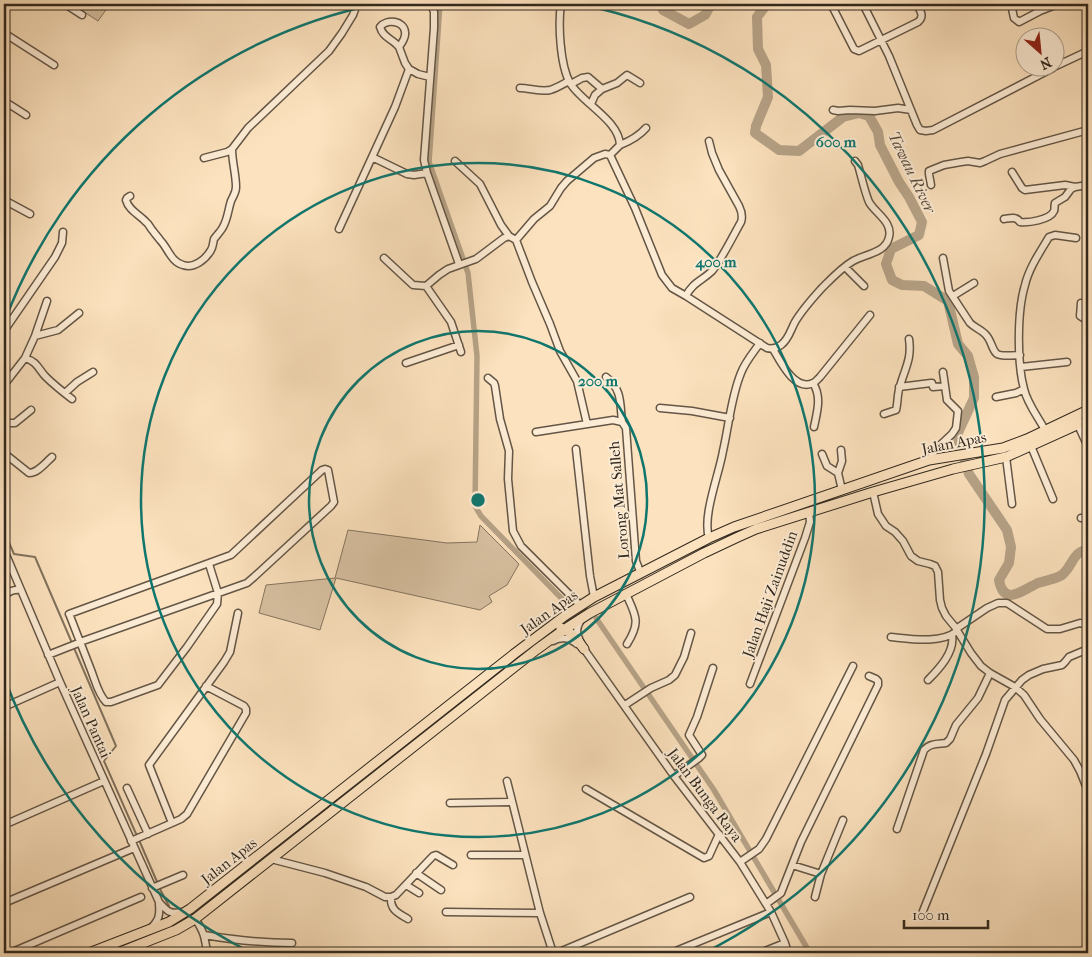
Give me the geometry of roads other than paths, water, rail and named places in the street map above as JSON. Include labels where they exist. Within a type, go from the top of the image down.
[{"type":"highway","name":"Jalan Apas","points":[[89,953],[169,922],[190,909],[545,630],[594,597],[709,538],[755,520],[929,460],[1003,448],[1088,410]]},
{"type":"highway","name":"Jalan Apas","points":[[118,953],[176,930],[195,919],[536,650],[565,628],[590,613],[738,536],[873,492],[1006,456],[1088,420]]},
{"type":"highway","points":[[1045,430],[1052,432],[1073,427]]},
{"type":"highway","points":[[892,473],[894,475],[917,470],[925,477]]},
{"type":"highway","points":[[673,558],[673,562],[677,563],[696,553],[704,553]]},
{"type":"highway","points":[[545,630],[558,627],[565,628],[584,649]]},
{"type":"street","points":[[65,4],[82,15]]},
{"type":"street","points":[[204,158],[232,149],[248,128],[328,51],[342,33],[353,15],[357,4]]},
{"type":"street","points":[[431,4],[434,12],[424,160],[460,264]]},
{"type":"street","points":[[561,4],[559,13],[565,71],[577,92],[604,116],[618,136],[620,145]]},
{"type":"street","points":[[831,4],[855,50],[861,51],[920,21],[922,15],[917,4]]},
{"type":"street","points":[[863,4],[889,56],[920,130],[933,130],[1033,78]]},
{"type":"street","points":[[1011,4],[1014,18],[1019,22],[1058,4]]},
{"type":"street","points":[[4,33],[54,65]]},
{"type":"street","points":[[399,47],[409,69],[430,77]]},
{"type":"street","points":[[1064,62],[1088,51]]},
{"type":"street","points":[[339,230],[395,107],[409,69]]},
{"type":"street","points":[[591,104],[602,89],[617,84],[627,75],[640,84]]},
{"type":"street","points":[[520,88],[549,90],[588,77],[602,89]]},
{"type":"street","points":[[4,100],[26,115]]},
{"type":"street","points":[[834,110],[838,112],[850,110],[875,111],[898,108],[911,110]]},
{"type":"street","points":[[610,155],[620,145],[641,134],[646,128]]},
{"type":"street","points":[[931,186],[930,170],[944,165],[968,161],[980,163],[1000,154],[1088,130]]},
{"type":"street","points":[[686,296],[689,289],[716,266],[743,217],[714,160],[709,141]]},
{"type":"street","points":[[130,196],[126,200],[128,205],[146,221],[173,258],[183,266],[194,265],[209,253],[214,240],[228,217],[236,189],[232,149]]},
{"type":"street","points":[[516,240],[534,219],[550,206],[567,181],[594,158],[605,154],[610,155]]},
{"type":"street","points":[[610,155],[635,208],[662,275],[672,288],[767,348],[773,349],[786,340],[810,300],[852,261],[885,246],[890,235],[886,222],[874,210],[868,200],[858,165],[855,161]]},
{"type":"street","points":[[372,157],[406,174],[427,173]]},
{"type":"street","points":[[455,161],[480,184],[501,225],[509,236],[516,240],[560,351],[577,381],[587,424]]},
{"type":"street","points":[[1012,172],[1025,190],[1065,185],[1088,185]]},
{"type":"street","points":[[1004,219],[1014,218],[1023,222],[1044,219],[1052,214],[1055,203],[1065,197],[1075,186]]},
{"type":"street","points":[[4,200],[30,214]]},
{"type":"street","points":[[4,331],[55,257],[62,243],[63,232]]},
{"type":"street","points":[[1045,430],[1024,389],[1020,355],[1019,325],[1021,302],[1028,275],[1049,237],[1055,234],[1076,238]]},
{"type":"street","points":[[384,258],[413,285],[426,286],[438,275],[460,264],[476,259],[498,241],[509,236]]},
{"type":"street","points":[[943,258],[948,288],[970,323],[974,328],[985,333],[996,354],[1020,355]]},
{"type":"street","points":[[845,267],[864,286]]},
{"type":"street","points":[[953,296],[974,283]]},
{"type":"street","points":[[426,286],[451,322],[461,352]]},
{"type":"street","points":[[4,385],[25,358],[47,301]]},
{"type":"street","points":[[1082,303],[1080,316],[1088,321]]},
{"type":"street","points":[[35,336],[58,330],[79,313]]},
{"type":"street","points":[[773,349],[793,379],[807,384],[813,383],[820,378],[870,315]]},
{"type":"street","points":[[884,414],[897,408],[897,397],[910,355],[909,339]]},
{"type":"street","points":[[709,538],[707,532],[710,508],[738,380],[743,368],[760,343]]},
{"type":"street","points":[[406,363],[459,345]]},
{"type":"street","points":[[25,358],[32,360],[44,376],[72,399]]},
{"type":"street","points":[[1021,367],[1067,362]]},
{"type":"street","points":[[65,393],[76,382],[93,372]]},
{"type":"street","points":[[929,460],[935,450],[956,428],[958,411],[947,400],[943,372]]},
{"type":"street","points":[[606,377],[618,389],[622,422]]},
{"type":"street","points":[[488,378],[496,386],[500,418],[509,451],[508,479],[513,531],[522,546],[580,605]]},
{"type":"street","points":[[813,383],[818,400],[814,427]]},
{"type":"street","points":[[900,387],[931,383],[933,387],[945,386]]},
{"type":"street","points":[[996,397],[1016,393],[1024,389]]},
{"type":"street","points":[[660,408],[692,411],[730,418]]},
{"type":"street","points":[[4,419],[9,423],[15,423],[30,410]]},
{"type":"street","name":"Lorong Mat Salleh","points":[[536,432],[613,420],[622,422],[626,428],[636,561],[641,574]]},
{"type":"street","points":[[1073,427],[1088,447]]},
{"type":"street","points":[[1030,446],[1053,498]]},
{"type":"street","points":[[576,449],[594,597]]},
{"type":"street","points":[[841,450],[842,461],[838,473],[842,490]]},
{"type":"street","points":[[4,453],[29,473],[34,473],[52,457]]},
{"type":"street","points":[[822,454],[827,466],[838,473]]},
{"type":"street","points":[[1006,456],[1012,504]]},
{"type":"street","points":[[48,655],[78,643],[218,593],[247,583],[334,502],[328,470],[322,470],[232,555],[69,614],[78,643],[100,694],[106,702],[152,688],[162,680],[217,604],[218,593],[209,564]]},
{"type":"street","points":[[873,492],[878,514],[886,526],[895,532],[903,542],[910,556],[918,562],[935,566],[938,572],[942,608],[955,632],[981,666],[1024,695],[1040,719],[1074,760],[1088,790]]},
{"type":"street","name":"Jalan Haji Zainuddin","points":[[750,684],[805,538],[810,522],[809,512]]},
{"type":"street","name":"Jalan Pantai","points":[[4,550],[48,655],[154,887],[159,902]]},
{"type":"street","points":[[5,592],[16,589],[21,590]]},
{"type":"street","points":[[626,594],[636,620],[635,632],[627,644]]},
{"type":"street","points":[[891,637],[937,639],[955,632],[987,608],[998,603],[1007,603],[1047,629],[1060,629],[1080,623],[1088,625]]},
{"type":"street","points":[[172,823],[148,765],[230,652],[238,613]]},
{"type":"street","points":[[584,649],[576,634],[577,627],[590,613]]},
{"type":"street","points":[[928,680],[937,671],[952,648],[955,632]]},
{"type":"street","points":[[625,705],[675,675],[684,657],[691,633]]},
{"type":"street","points":[[536,650],[558,638],[566,637],[584,649]]},
{"type":"street","name":"Jalan Bunga Raya","points":[[584,649],[674,776],[740,862],[766,904],[788,953]]},
{"type":"street","points":[[923,911],[986,754],[1005,700],[1026,677],[1035,672],[1062,665],[1069,658],[1088,649]]},
{"type":"street","points":[[740,862],[756,851],[766,839],[853,666]]},
{"type":"street","points":[[674,776],[702,755],[689,735],[713,668]]},
{"type":"street","points":[[897,829],[924,750],[932,744],[946,742],[950,739],[956,725],[978,698],[990,673]]},
{"type":"street","points":[[766,904],[781,893],[806,833],[878,685],[876,679],[869,676]]},
{"type":"street","points":[[4,707],[60,682]]},
{"type":"street","points":[[4,903],[133,843],[145,835],[181,819],[187,814],[246,713],[244,706],[206,686]]},
{"type":"street","points":[[4,825],[104,781]]},
{"type":"street","points":[[506,781],[540,913],[553,953]]},
{"type":"street","points":[[127,788],[145,835]]},
{"type":"street","points":[[586,789],[704,858],[709,856],[719,834]]},
{"type":"street","points":[[450,803],[512,802]]},
{"type":"street","points":[[816,897],[821,874],[844,820]]},
{"type":"street","points":[[271,859],[325,873],[366,887],[385,897],[396,895],[436,855],[454,865]]},
{"type":"street","points":[[471,855],[525,855]]},
{"type":"street","points":[[792,866],[821,874]]},
{"type":"street","points":[[416,874],[441,890]]},
{"type":"street","points":[[154,887],[183,875]]},
{"type":"street","points":[[406,885],[419,894]]},
{"type":"street","points":[[10,953],[141,896]]},
{"type":"street","points":[[391,897],[391,905],[394,909],[408,919]]},
{"type":"street","points":[[557,953],[690,897]]},
{"type":"street","points":[[159,902],[168,912],[172,913],[190,909]]},
{"type":"street","points":[[149,930],[159,918],[159,902]]},
{"type":"street","points":[[446,912],[540,913]]},
{"type":"street","points":[[670,953],[770,912]]},
{"type":"street","points":[[195,919],[202,928],[207,953]]},
{"type":"street","points":[[204,935],[233,940],[292,943]]},
{"type":"street","points":[[760,953],[785,943]]},
{"type":"street","points":[[1078,953],[1088,949]]},
{"type":"waterway","points":[[440,4],[429,162],[468,273],[477,356],[475,506],[481,516],[565,602]]},
{"type":"waterway","name":"Tawau River","points":[[661,4],[663,10],[689,24],[705,15],[711,4]]},
{"type":"waterway","name":"Tawau River","points":[[767,4],[757,17],[758,49],[766,65],[768,97],[755,133],[779,150],[799,151],[843,117],[859,113],[869,116],[878,132],[880,145],[922,222],[919,235],[891,249],[886,264],[892,280],[902,285],[924,286],[948,301],[958,344],[968,356],[974,377],[974,398],[957,435],[969,474],[1007,530],[1011,547],[1009,563],[999,580],[1002,588],[1005,593],[1010,595],[1021,592],[1038,583],[1059,577],[1079,553],[1088,549]]},
{"type":"waterway","points":[[4,531],[14,554],[35,557],[72,643]]},
{"type":"waterway","points":[[596,618],[714,790],[810,953]]},
{"type":"waterway","points":[[74,648],[116,746],[104,761],[137,836]]},
{"type":"waterway","points":[[139,840],[169,906]]}]
